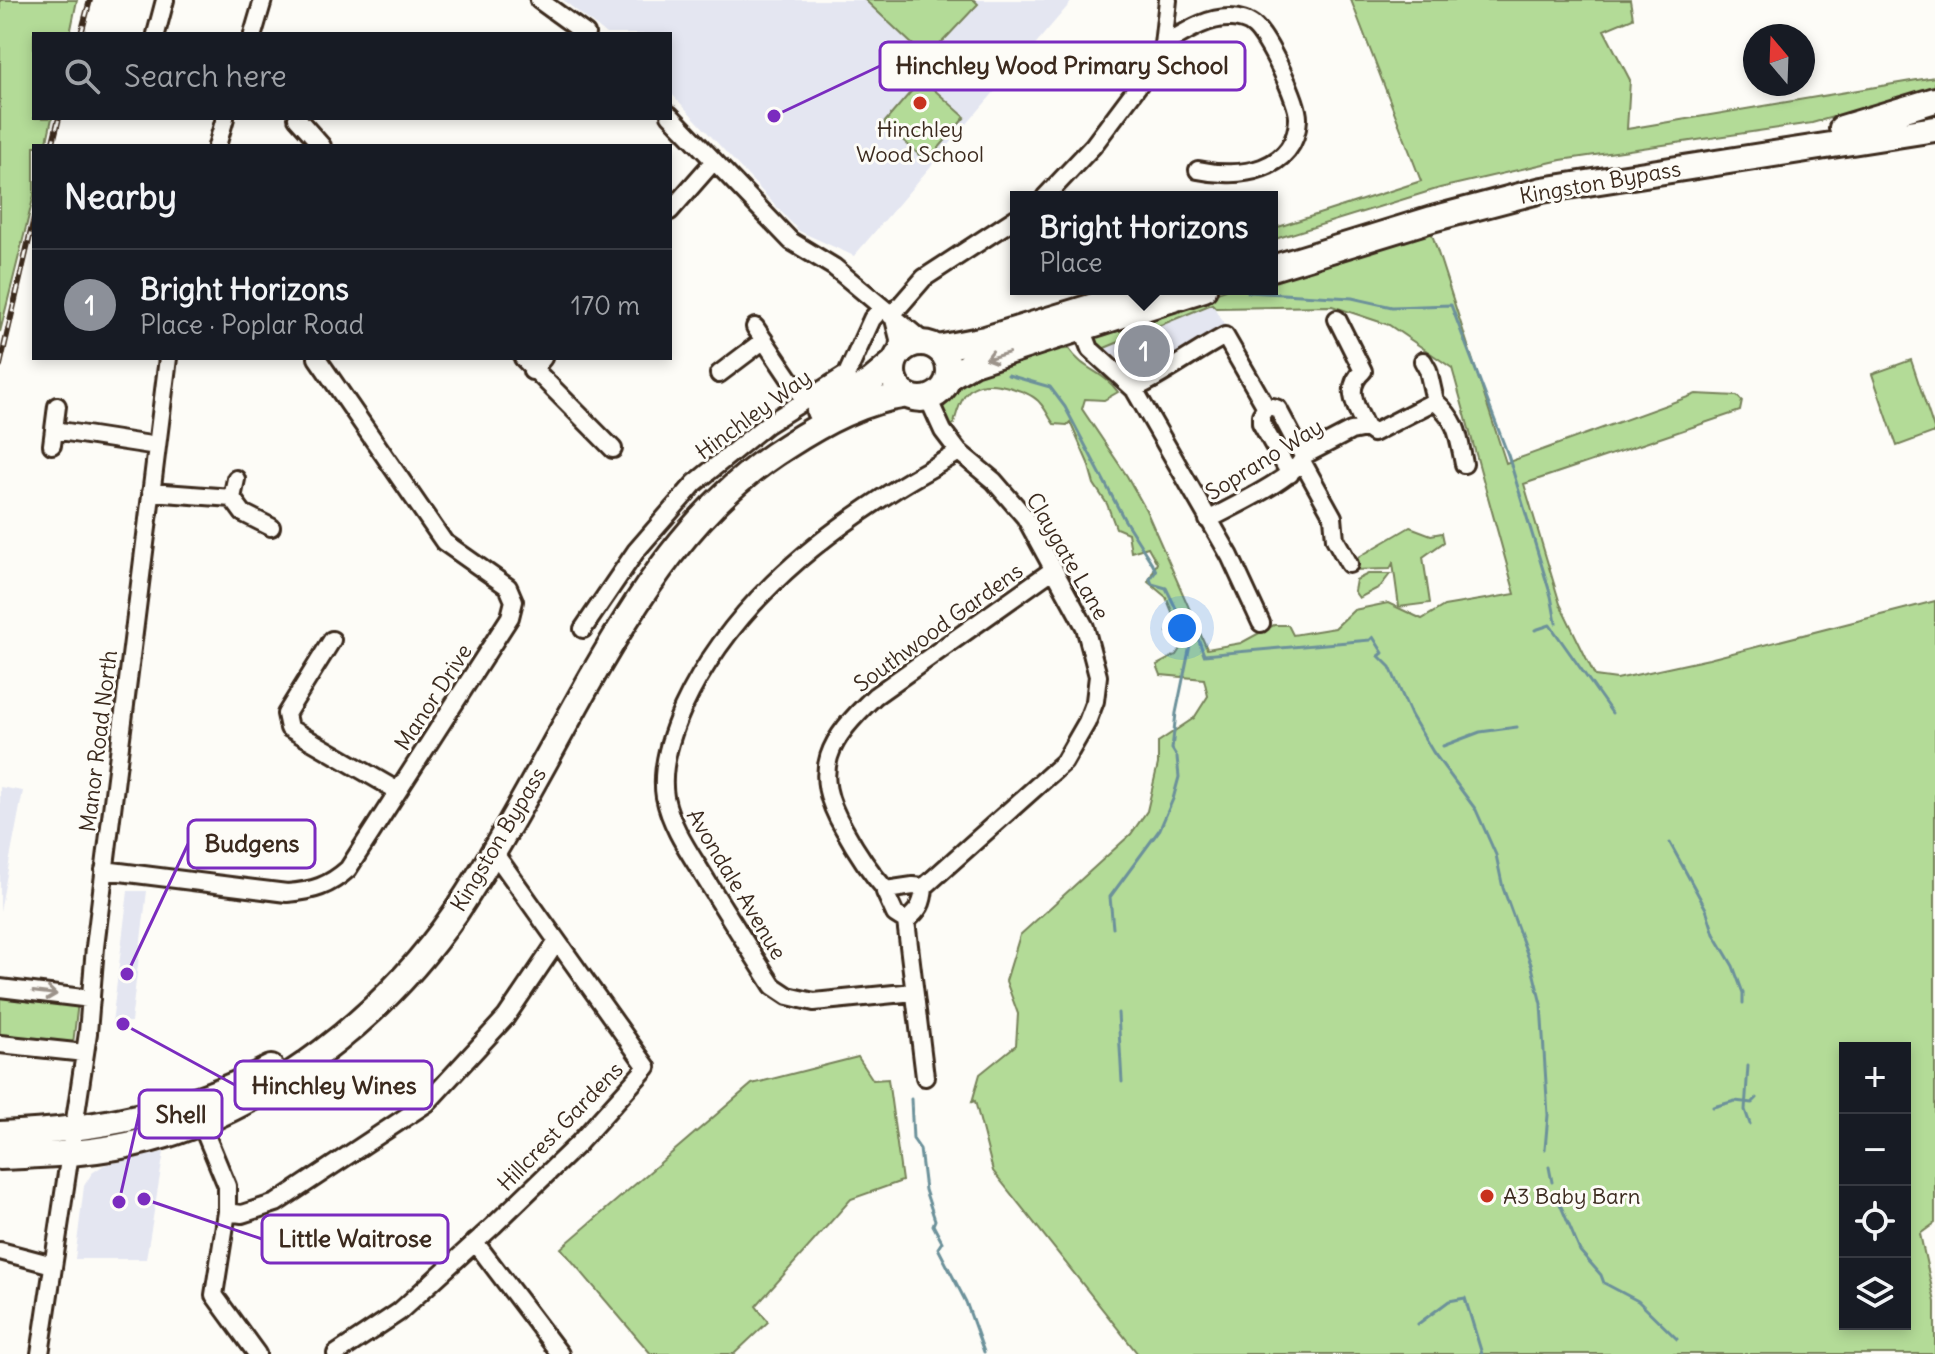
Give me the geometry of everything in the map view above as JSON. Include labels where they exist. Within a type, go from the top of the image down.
[{"type":"highway","points":[[1842,128],[1935,100]]},
{"type":"highway","points":[[1842,128],[1935,115]]},
{"type":"highway","name":"Kingston Bypass","points":[[1278,250],[1530,178],[1842,128]]},
{"type":"highway","name":"Kingston Bypass","points":[[1278,266],[1542,190],[1935,129]]},
{"type":"highway","points":[[931,345],[946,357],[949,377],[944,388],[918,397],[894,379],[896,358],[911,344],[931,345],[953,347],[1130,295]]},
{"type":"highway","points":[[949,377],[973,363],[1186,295]]},
{"type":"highway","name":"Kingston Bypass","points":[[194,1117],[232,1088],[304,1048],[333,1027],[379,984],[428,923],[467,865],[594,644],[652,557],[695,506],[743,461],[805,418],[870,382],[896,358]]},
{"type":"highway","name":"Kingston Bypass","points":[[194,1117],[278,1081],[355,1026],[421,958],[455,913],[493,851],[630,614],[662,564],[699,519],[769,457],[817,427],[884,399],[918,397]]},
{"type":"highway","points":[[0,1142],[63,1144],[71,1142],[77,1135],[90,1139],[169,1125],[194,1117]]},
{"type":"highway","points":[[0,1134],[71,1142]]},
{"type":"highway","points":[[0,1157],[71,1142]]},
{"type":"street","points":[[157,32],[165,0]]},
{"type":"street","points":[[539,0],[583,32]]},
{"type":"street","points":[[1051,191],[1123,108],[1163,45],[1168,0]]},
{"type":"street","points":[[253,32],[257,2]]},
{"type":"street","points":[[1163,45],[1210,20],[1233,18],[1252,24],[1262,34],[1295,98],[1299,118],[1286,153],[1268,166],[1243,174],[1221,175],[1198,170]]},
{"type":"street","points":[[672,117],[791,241],[834,267],[931,345]]},
{"type":"street","points":[[218,144],[224,120]]},
{"type":"street","points":[[299,120],[320,144]]},
{"type":"street","points":[[672,209],[713,162]]},
{"type":"street","name":"Hinchley Way","points":[[583,629],[636,551],[695,483],[766,425],[847,374],[872,319],[889,314],[924,278],[1010,222]]},
{"type":"street","points":[[889,314],[899,339],[896,358]]},
{"type":"street","points":[[1011,331],[1037,330],[1076,319],[1074,332],[1134,389],[1230,556],[1261,623]]},
{"type":"street","points":[[1337,319],[1354,333],[1363,371],[1352,384],[1352,396],[1366,428]]},
{"type":"street","points":[[719,374],[760,334],[805,401]]},
{"type":"street","points":[[1134,389],[1178,367],[1191,354],[1225,336],[1266,407],[1261,423],[1298,464],[1333,517],[1335,539],[1349,564]]},
{"type":"street","name":"Manor Road North","points":[[40,1354],[85,1053],[104,870],[168,360]]},
{"type":"street","name":"Manor Drive","points":[[104,870],[287,893],[310,891],[331,883],[348,869],[510,617],[514,601],[508,587],[444,542],[318,360]]},
{"type":"street","points":[[1423,361],[1431,378],[1435,401],[1448,413],[1458,430],[1464,464]]},
{"type":"street","points":[[533,362],[613,449]]},
{"type":"street","name":"Claygate Lane","points":[[906,921],[923,902],[924,887],[1064,762],[1087,722],[1095,701],[1098,676],[1091,640],[1054,569],[1011,498],[959,452],[918,397]]},
{"type":"street","name":"Soprano Way","points":[[1208,520],[1351,431],[1366,428],[1373,433],[1435,401]]},
{"type":"street","points":[[57,406],[53,438],[157,446]]},
{"type":"street","name":"Avondale Avenue","points":[[914,992],[814,1002],[788,996],[773,986],[670,817],[665,794],[665,770],[673,734],[696,681],[741,617],[782,573],[828,534],[895,489],[959,452]]},
{"type":"street","points":[[236,479],[232,498],[243,513],[271,527]]},
{"type":"street","points":[[151,492],[232,498]]},
{"type":"street","name":"Southwood Gardens","points":[[886,890],[868,870],[834,812],[826,791],[826,766],[832,746],[853,717],[875,696],[1054,569]]},
{"type":"street","points":[[332,640],[286,714],[289,728],[398,791]]},
{"type":"street","name":"Hillcrest Gardens","points":[[336,1354],[399,1312],[475,1242],[578,1144],[647,1067],[493,851]]},
{"type":"street","points":[[924,887],[886,890],[886,898],[895,914],[906,921],[925,1077]]},
{"type":"street","points":[[227,1212],[242,1214],[276,1203],[427,1103],[506,1017],[556,943]]},
{"type":"street","points":[[0,988],[91,999]]},
{"type":"street","points":[[0,1044],[85,1053]]},
{"type":"street","points":[[194,1117],[227,1186],[227,1212],[214,1295],[257,1354]]},
{"type":"street","points":[[475,1242],[560,1354]]},
{"type":"street","points":[[0,1251],[53,1265]]},
{"type":"shaded area","points":[[563,0],[1073,0],[854,256],[799,231],[672,94],[672,32],[603,32]]},
{"type":"shaded area","points":[[1212,304],[1227,328],[1135,383],[1115,355],[1102,349]]},
{"type":"shaded area","points":[[0,787],[23,791],[0,911]]},
{"type":"shaded area","points":[[128,891],[147,891],[131,1022],[112,1023]]},
{"type":"shaded area","points":[[164,1152],[146,1259],[75,1259],[84,1186],[92,1173],[104,1165]]},
{"type":"green space","points":[[0,0],[77,0],[70,32],[32,32],[32,120],[52,120],[46,144],[32,144],[32,203],[0,332]]},
{"type":"green space","points":[[865,0],[974,0],[978,4],[927,58]]},
{"type":"green space","points":[[1351,0],[1630,0],[1633,18],[1604,30],[1630,80],[1627,129],[1935,77],[1935,88],[1812,123],[1561,160],[1440,188],[1278,238],[1278,227],[1421,181]]},
{"type":"green space","points":[[922,79],[965,117],[927,162],[884,123]]},
{"type":"green space","points":[[1430,228],[1506,463],[1696,394],[1737,396],[1742,401],[1740,411],[1524,484],[1560,604],[1595,676],[1617,679],[1709,659],[1935,601],[1935,1223],[1920,1234],[1935,1302],[1935,1354],[1138,1354],[993,1171],[975,1101],[972,1102],[980,1074],[1016,1045],[1018,1014],[1006,981],[1020,935],[1131,834],[1147,811],[1158,764],[1158,742],[1194,718],[1208,696],[1204,679],[1161,675],[1157,665],[1176,655],[1183,644],[1167,632],[1175,619],[1166,597],[1148,582],[1157,563],[1148,547],[1131,552],[1128,533],[1116,528],[1107,504],[1094,484],[1070,422],[1067,425],[1054,424],[1037,400],[1000,385],[972,388],[961,401],[954,424],[948,428],[940,416],[945,402],[953,390],[976,372],[1004,362],[1064,349],[1069,349],[1112,385],[1118,392],[1104,400],[1085,399],[1082,409],[1146,510],[1207,649],[1241,643],[1274,625],[1288,625],[1293,635],[1335,628],[1354,610],[1388,603],[1422,619],[1444,606],[1515,594],[1452,368],[1389,325],[1332,306],[1216,308],[1212,304],[1102,349],[1095,344],[1093,337],[1099,330],[1207,295],[1278,295],[1278,273]]},
{"type":"green space","points":[[1911,360],[1935,432],[1897,446],[1872,374]]},
{"type":"green space","points":[[1410,527],[1431,535],[1442,533],[1444,542],[1423,557],[1430,603],[1399,607],[1393,563],[1390,569],[1352,570],[1352,561]]},
{"type":"green space","points":[[1368,574],[1390,574],[1380,587],[1359,598],[1354,591],[1356,580]]},
{"type":"green space","points":[[0,993],[78,1002],[73,1044],[0,1036]]},
{"type":"green space","points":[[858,1057],[873,1080],[888,1079],[902,1181],[851,1199],[756,1306],[768,1322],[734,1354],[651,1354],[561,1248],[752,1084]]},
{"type":"waterway","points":[[1278,294],[1352,298],[1392,307],[1451,305],[1508,455],[1551,596],[1556,623]]},
{"type":"waterway","points":[[1008,375],[1050,387],[1065,407],[1124,519],[1156,571],[1150,579],[1152,584],[1166,588],[1186,629],[1193,631],[1172,749],[1177,757],[1179,777],[1160,829],[1110,897],[1113,928]]},
{"type":"waterway","points":[[1535,630],[1550,625],[1612,713]]},
{"type":"waterway","points":[[1193,633],[1197,635],[1204,655],[1370,640],[1373,637],[1383,653],[1379,656],[1390,667],[1411,715],[1433,752],[1476,810],[1496,855],[1503,888],[1532,967],[1541,1004],[1548,1115],[1545,1149]]},
{"type":"waterway","points":[[1443,746],[1480,732],[1517,727]]},
{"type":"waterway","points":[[1670,843],[1733,966],[1743,993],[1743,1003]]},
{"type":"waterway","points":[[1118,1013],[1122,1082]]},
{"type":"waterway","points":[[1748,1066],[1745,1110],[1750,1124]]},
{"type":"waterway","points":[[1713,1107],[1735,1101],[1752,1103],[1757,1098]]},
{"type":"waterway","points":[[911,1099],[913,1139],[920,1149],[925,1190],[935,1220],[933,1225],[942,1242],[938,1248],[966,1302],[984,1352]]},
{"type":"waterway","points":[[1549,1167],[1552,1182]]},
{"type":"waterway","points":[[1557,1197],[1580,1251],[1604,1283],[1638,1301],[1677,1339]]},
{"type":"waterway","points":[[1418,1324],[1449,1301],[1465,1298],[1482,1354]]},
{"type":"railway","points":[[82,32],[90,0]]},
{"type":"railway","points":[[52,144],[58,120]]},
{"type":"railway","points":[[0,365],[32,227]]},
{"type":"place","name":"Hinchley Wood School","points":[[920,103]]},
{"type":"place","name":"Hinchley Wood Primary School","points":[[774,116]]},
{"type":"place","name":"Bright Horizons","points":[[1144,351]]},
{"type":"place","name":"Budgens","points":[[127,974]]},
{"type":"place","name":"Hinchley Wines","points":[[123,1024]]},
{"type":"place","name":"A3 Baby Barn","points":[[1487,1196]]},
{"type":"place","name":"Little Waitrose","points":[[144,1199]]},
{"type":"place","name":"Shell","points":[[119,1202]]}]
